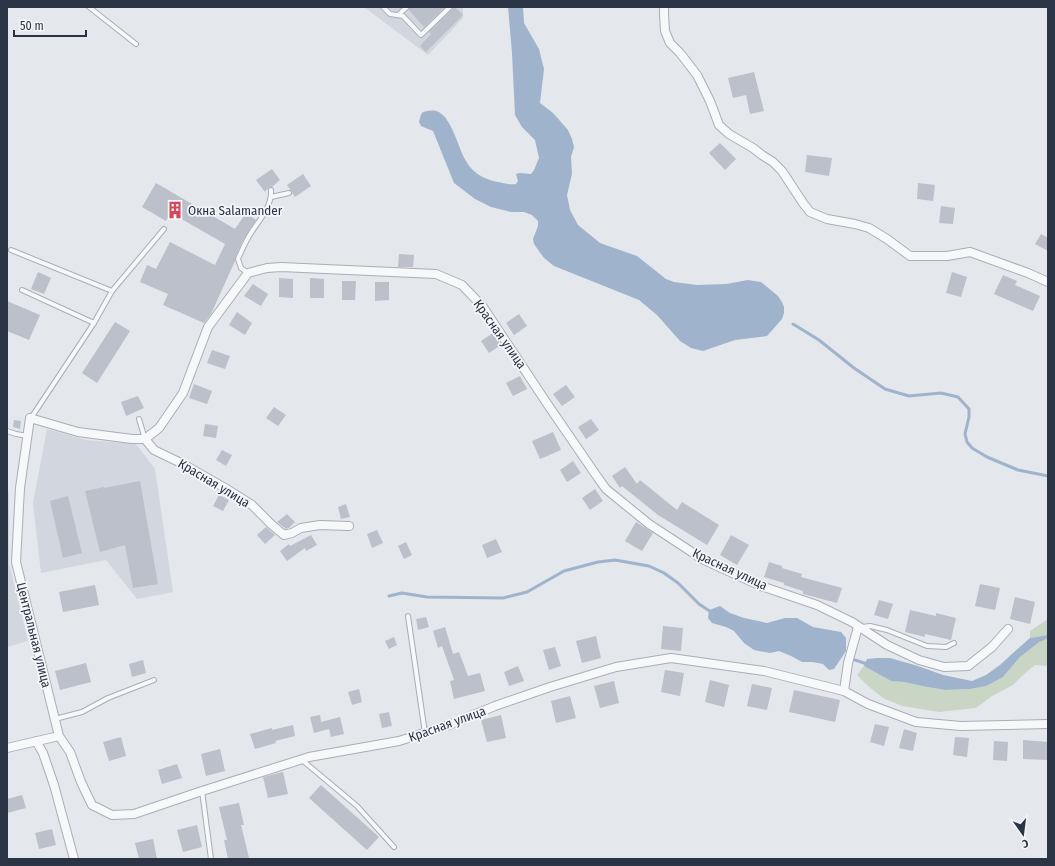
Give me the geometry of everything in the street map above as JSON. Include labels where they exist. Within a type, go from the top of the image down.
[{"type":"street","points":[[664,7],[665,31],[670,43],[698,75],[708,95],[719,125],[729,134],[773,162],[782,171],[810,212],[827,219],[869,228],[910,256],[947,256],[970,252],[1028,273],[1048,282]]},
{"type":"street","name":"Красная улица","points":[[248,273],[267,268],[281,267],[436,274],[462,285],[484,307],[548,405],[606,489],[649,524],[704,560],[760,586],[817,605],[852,622],[894,648],[919,660],[944,667],[968,666],[992,647],[1008,629]]},
{"type":"street","points":[[30,418],[78,432],[132,439],[145,439],[159,428],[183,393],[208,327],[248,273]]},
{"type":"street","name":"Центральная улица","points":[[30,418],[20,488],[16,562],[59,736],[70,752],[81,782],[92,805],[112,815],[134,814],[192,794]]},
{"type":"street","name":"Красная улица","points":[[145,439],[154,450],[226,488],[252,505],[284,535],[301,528],[320,525],[349,526]]},
{"type":"street","points":[[844,691],[848,663],[858,627]]},
{"type":"street","name":"Красная улица","points":[[192,794],[301,759],[399,741],[449,725],[494,706],[616,667],[671,658],[764,671],[844,691],[868,704],[916,722],[962,726],[1048,724]]},
{"type":"street","points":[[7,748],[59,736]]},
{"type":"street","points":[[36,741],[43,753],[54,785],[74,859]]},
{"type":"lane","points":[[89,7],[136,44]]},
{"type":"lane","points":[[383,7],[390,14],[403,16],[421,35],[450,7]]},
{"type":"lane","points":[[398,15],[407,7]]},
{"type":"lane","points":[[248,273],[241,268],[238,259],[248,238],[264,214],[271,197],[271,190]]},
{"type":"lane","points":[[271,197],[289,193]]},
{"type":"lane","points":[[30,418],[94,323],[112,291],[164,229]]},
{"type":"lane","points":[[11,250],[112,291]]},
{"type":"lane","points":[[22,290],[94,323]]},
{"type":"lane","points":[[139,419],[145,439]]},
{"type":"lane","points":[[7,431],[28,436]]},
{"type":"lane","points":[[408,616],[425,733]]},
{"type":"lane","points":[[858,627],[870,626],[887,630],[927,646],[946,647],[954,643]]},
{"type":"lane","points":[[55,719],[82,712],[108,698],[154,680]]},
{"type":"lane","points":[[301,759],[357,806],[394,847]]},
{"type":"lane","points":[[202,791],[211,859]]},
{"type":"shaded area","points":[[364,7],[463,7],[463,18],[428,55]]},
{"type":"shaded area","points":[[47,429],[86,440],[136,444],[155,469],[173,592],[137,599],[106,560],[41,573],[33,503]]},
{"type":"shaded area","points":[[9,492],[9,563],[28,641],[7,647],[7,493]]},
{"type":"green space","points":[[1048,619],[1048,666],[1035,665],[1013,685],[992,696],[976,708],[939,712],[902,706],[883,698],[857,675],[864,666],[891,681],[945,690],[970,689],[985,686],[1003,677],[1020,657],[1047,635],[1030,638],[1030,631]]},
{"type":"water","points":[[508,7],[523,7],[524,23],[539,49],[544,69],[540,103],[553,113],[568,130],[572,139],[574,147],[571,157],[572,174],[567,195],[570,210],[578,225],[600,243],[637,256],[666,279],[674,282],[697,285],[726,284],[748,280],[761,282],[778,296],[784,307],[782,319],[767,336],[735,340],[703,351],[691,348],[680,341],[657,315],[639,300],[554,266],[544,258],[534,244],[533,239],[538,226],[538,221],[532,215],[524,212],[511,212],[491,207],[475,199],[454,183],[433,131],[421,126],[419,122],[423,112],[435,111],[444,116],[468,164],[475,172],[485,178],[498,182],[516,184],[518,181],[516,174],[531,174],[539,158],[535,140],[522,127],[515,115]]},
{"type":"water","points":[[720,606],[730,613],[767,623],[785,618],[797,618],[813,627],[841,632],[846,638],[846,651],[834,669],[829,670],[823,664],[802,662],[779,651],[770,653],[754,650],[744,643],[734,631],[712,623],[708,618],[709,610]]},
{"type":"water","points":[[1048,635],[1020,657],[1003,677],[986,686],[970,689],[945,690],[891,681],[864,666],[867,659],[890,658],[943,675],[972,681],[986,675],[1000,665],[1030,638]]},
{"type":"building","points":[[410,7],[445,7],[424,27],[409,10]]},
{"type":"building","points":[[453,7],[455,7],[463,15],[426,52],[420,46],[431,34],[429,32],[452,10]]},
{"type":"building","points":[[754,72],[764,111],[750,114],[746,95],[733,98],[728,78]]},
{"type":"building","points":[[720,143],[736,159],[725,170],[709,153]]},
{"type":"building","points":[[807,155],[832,158],[829,176],[805,172]]},
{"type":"building","points":[[272,169],[280,180],[272,187],[269,187],[265,192],[256,180]]},
{"type":"building","points":[[303,174],[311,186],[295,197],[287,185]]},
{"type":"building","points":[[156,183],[235,229],[246,213],[256,220],[242,242],[211,314],[204,323],[163,305],[168,294],[140,282],[147,265],[156,269],[170,242],[215,265],[225,244],[171,213],[166,221],[142,207]]},
{"type":"building","points":[[918,183],[935,185],[933,201],[917,199]]},
{"type":"building","points":[[941,206],[955,208],[953,224],[939,223]]},
{"type":"building","points":[[1041,234],[1048,238],[1048,251],[1035,244]]},
{"type":"building","points":[[399,254],[414,255],[413,267],[398,267]]},
{"type":"building","points":[[38,272],[51,278],[44,294],[31,289]]},
{"type":"building","points":[[952,272],[967,277],[961,297],[946,293]]},
{"type":"building","points":[[1003,275],[1017,281],[1015,285],[1040,296],[1033,311],[994,294]]},
{"type":"building","points":[[279,278],[293,279],[293,298],[279,297]]},
{"type":"building","points":[[310,278],[324,279],[324,298],[310,298]]},
{"type":"building","points":[[342,281],[356,281],[355,300],[342,300]]},
{"type":"building","points":[[375,282],[389,282],[389,300],[375,301]]},
{"type":"building","points":[[253,284],[268,294],[261,306],[244,296]]},
{"type":"building","points":[[7,301],[40,315],[29,340],[7,331]]},
{"type":"building","points":[[237,312],[252,323],[245,335],[229,325]]},
{"type":"building","points":[[519,314],[527,326],[514,335],[506,323]]},
{"type":"building","points":[[115,322],[130,331],[97,383],[82,373]]},
{"type":"building","points":[[493,333],[501,345],[489,353],[481,341]]},
{"type":"building","points":[[212,350],[230,356],[225,369],[207,363]]},
{"type":"building","points":[[520,376],[527,389],[513,396],[506,383]]},
{"type":"building","points":[[194,384],[212,391],[207,404],[189,398]]},
{"type":"building","points":[[566,385],[575,397],[562,406],[553,394]]},
{"type":"building","points":[[138,396],[144,408],[126,416],[121,402]]},
{"type":"building","points":[[274,407],[286,415],[278,426],[266,418]]},
{"type":"building","points":[[591,419],[599,430],[586,439],[578,427]]},
{"type":"building","points":[[14,420],[21,421],[20,429],[13,427]]},
{"type":"building","points":[[205,424],[218,426],[216,438],[203,436]]},
{"type":"building","points":[[553,432],[561,450],[540,459],[532,441]]},
{"type":"building","points":[[222,450],[232,455],[226,466],[216,460]]},
{"type":"building","points":[[573,461],[581,473],[567,482],[560,470]]},
{"type":"building","points":[[625,467],[637,484],[640,480],[677,510],[682,502],[719,525],[707,545],[658,515],[622,486],[620,488],[612,476]]},
{"type":"building","points":[[140,481],[158,584],[133,588],[125,545],[100,552],[85,491]]},
{"type":"building","points":[[595,489],[603,501],[590,510],[582,498]]},
{"type":"building","points":[[219,495],[229,500],[223,511],[213,506]]},
{"type":"building","points":[[68,496],[82,553],[63,558],[50,501]]},
{"type":"building","points":[[346,504],[350,517],[341,519],[338,507]]},
{"type":"building","points":[[287,514],[295,522],[286,529],[277,522]]},
{"type":"building","points":[[636,522],[653,533],[642,551],[625,541]]},
{"type":"building","points":[[266,527],[275,535],[265,544],[257,535]]},
{"type":"building","points":[[377,530],[383,543],[372,548],[367,534]]},
{"type":"building","points":[[311,535],[317,545],[306,551],[305,548],[287,561],[280,551],[289,544],[290,546]]},
{"type":"building","points":[[731,535],[749,545],[737,565],[720,555]]},
{"type":"building","points":[[496,539],[502,552],[487,558],[482,545]]},
{"type":"building","points":[[406,542],[412,555],[404,559],[398,546]]},
{"type":"building","points":[[769,562],[802,574],[801,577],[842,588],[837,603],[803,594],[803,591],[764,577]]},
{"type":"building","points":[[980,584],[1000,588],[995,610],[975,606]]},
{"type":"building","points":[[95,585],[99,605],[63,612],[59,592]]},
{"type":"building","points":[[1015,597],[1035,602],[1030,624],[1010,619]]},
{"type":"building","points":[[879,600],[893,604],[888,619],[874,615]]},
{"type":"building","points":[[910,610],[936,616],[936,613],[956,618],[951,640],[925,634],[925,637],[905,632]]},
{"type":"building","points":[[426,617],[429,627],[418,630],[416,619]]},
{"type":"building","points":[[663,626],[683,628],[681,651],[661,649]]},
{"type":"building","points":[[445,627],[453,654],[459,652],[468,676],[480,673],[485,691],[454,699],[450,681],[454,680],[442,646],[438,648],[433,631]]},
{"type":"building","points":[[596,636],[601,658],[582,663],[576,641]]},
{"type":"building","points":[[394,637],[397,645],[389,649],[385,641]]},
{"type":"building","points":[[555,647],[561,666],[549,670],[543,650]]},
{"type":"building","points":[[143,660],[146,673],[132,677],[129,664]]},
{"type":"building","points":[[86,663],[91,682],[60,690],[55,671]]},
{"type":"building","points":[[518,666],[524,681],[509,686],[504,672]]},
{"type":"building","points":[[665,670],[684,673],[680,696],[661,692]]},
{"type":"building","points":[[710,680],[729,685],[724,707],[705,702]]},
{"type":"building","points":[[614,681],[619,703],[600,708],[594,686]]},
{"type":"building","points":[[752,684],[772,688],[767,710],[747,706]]},
{"type":"building","points":[[359,689],[362,702],[352,705],[348,692]]},
{"type":"building","points":[[794,690],[840,700],[835,722],[789,712]]},
{"type":"building","points":[[570,696],[576,718],[556,723],[551,701]]},
{"type":"building","points":[[389,712],[392,726],[382,728],[379,714]]},
{"type":"building","points":[[320,715],[321,722],[340,717],[344,734],[331,737],[329,729],[314,733],[310,717]]},
{"type":"building","points":[[501,715],[506,738],[487,742],[481,720]]},
{"type":"building","points":[[875,724],[889,727],[884,746],[870,742]]},
{"type":"building","points":[[293,725],[295,736],[275,741],[276,743],[255,749],[250,734],[272,728],[272,730]]},
{"type":"building","points":[[904,729],[917,733],[913,751],[899,748]]},
{"type":"building","points":[[121,737],[126,756],[109,761],[103,742]]},
{"type":"building","points":[[955,737],[969,738],[967,757],[953,755]]},
{"type":"building","points":[[1023,740],[1048,742],[1048,760],[1023,759]]},
{"type":"building","points":[[994,741],[1008,742],[1007,761],[993,760]]},
{"type":"building","points":[[220,749],[225,771],[206,776],[201,754]]},
{"type":"building","points":[[177,764],[182,778],[162,784],[158,770]]},
{"type":"building","points":[[283,772],[288,794],[268,798],[263,777]]},
{"type":"building","points":[[321,785],[379,837],[367,850],[309,798]]},
{"type":"building","points":[[22,795],[26,808],[7,813],[7,799]]},
{"type":"building","points":[[239,803],[244,825],[241,825],[249,858],[228,859],[224,840],[227,840],[219,807]]},
{"type":"building","points":[[197,825],[202,847],[183,852],[177,830]]},
{"type":"building","points":[[52,829],[56,845],[39,849],[35,833]]},
{"type":"building","points":[[153,839],[157,859],[139,859],[135,843]]},
{"type":"waterway","points":[[793,324],[819,340],[854,368],[885,389],[909,396],[941,393],[958,397],[969,409],[969,417],[965,434],[967,442],[972,448],[987,457],[1018,470],[1048,476]]},
{"type":"waterway","points":[[389,596],[402,593],[427,597],[503,598],[527,592],[564,571],[598,562],[615,560],[649,566],[664,573],[678,583],[699,604],[711,612]]},
{"type":"waterway","points":[[1041,640],[1048,636]]},
{"type":"waterway","points":[[855,660],[867,664]]},
{"type":"place","name":"Окна Salamander","points":[[175,210]]}]
